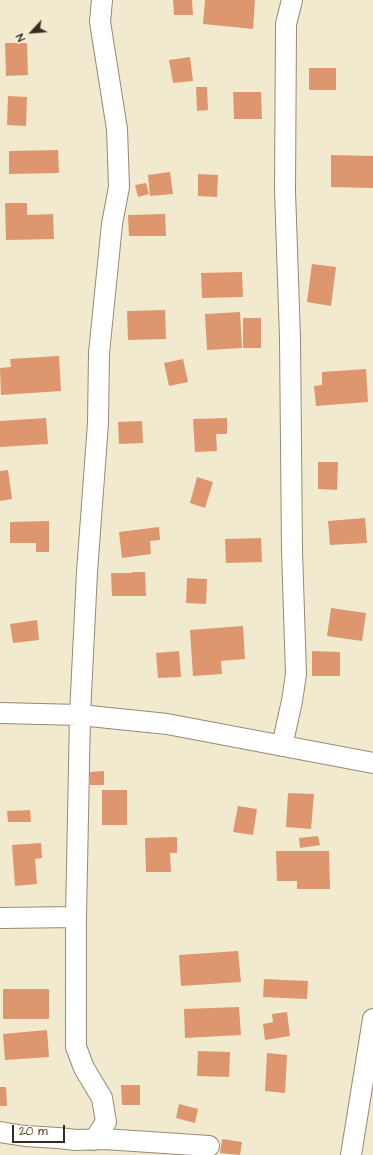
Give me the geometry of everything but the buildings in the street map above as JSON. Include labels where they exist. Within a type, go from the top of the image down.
[{"type":"street","points":[[82,1145],[106,1122],[102,1098],[84,1068],[76,1047],[76,917],[80,715],[87,572],[98,423],[99,353],[112,224],[119,187],[118,129],[100,22],[102,0]]},
{"type":"street","points":[[282,746],[292,701],[296,674],[292,551],[290,338],[285,191],[286,24],[292,0]]},
{"type":"street","points":[[0,713],[80,715],[167,724],[373,763]]},
{"type":"street","points":[[0,918],[76,917]]},
{"type":"street","points":[[351,1155],[373,1018]]},
{"type":"street","points":[[0,1132],[25,1136],[58,1138],[82,1145],[104,1139],[209,1146]]}]
